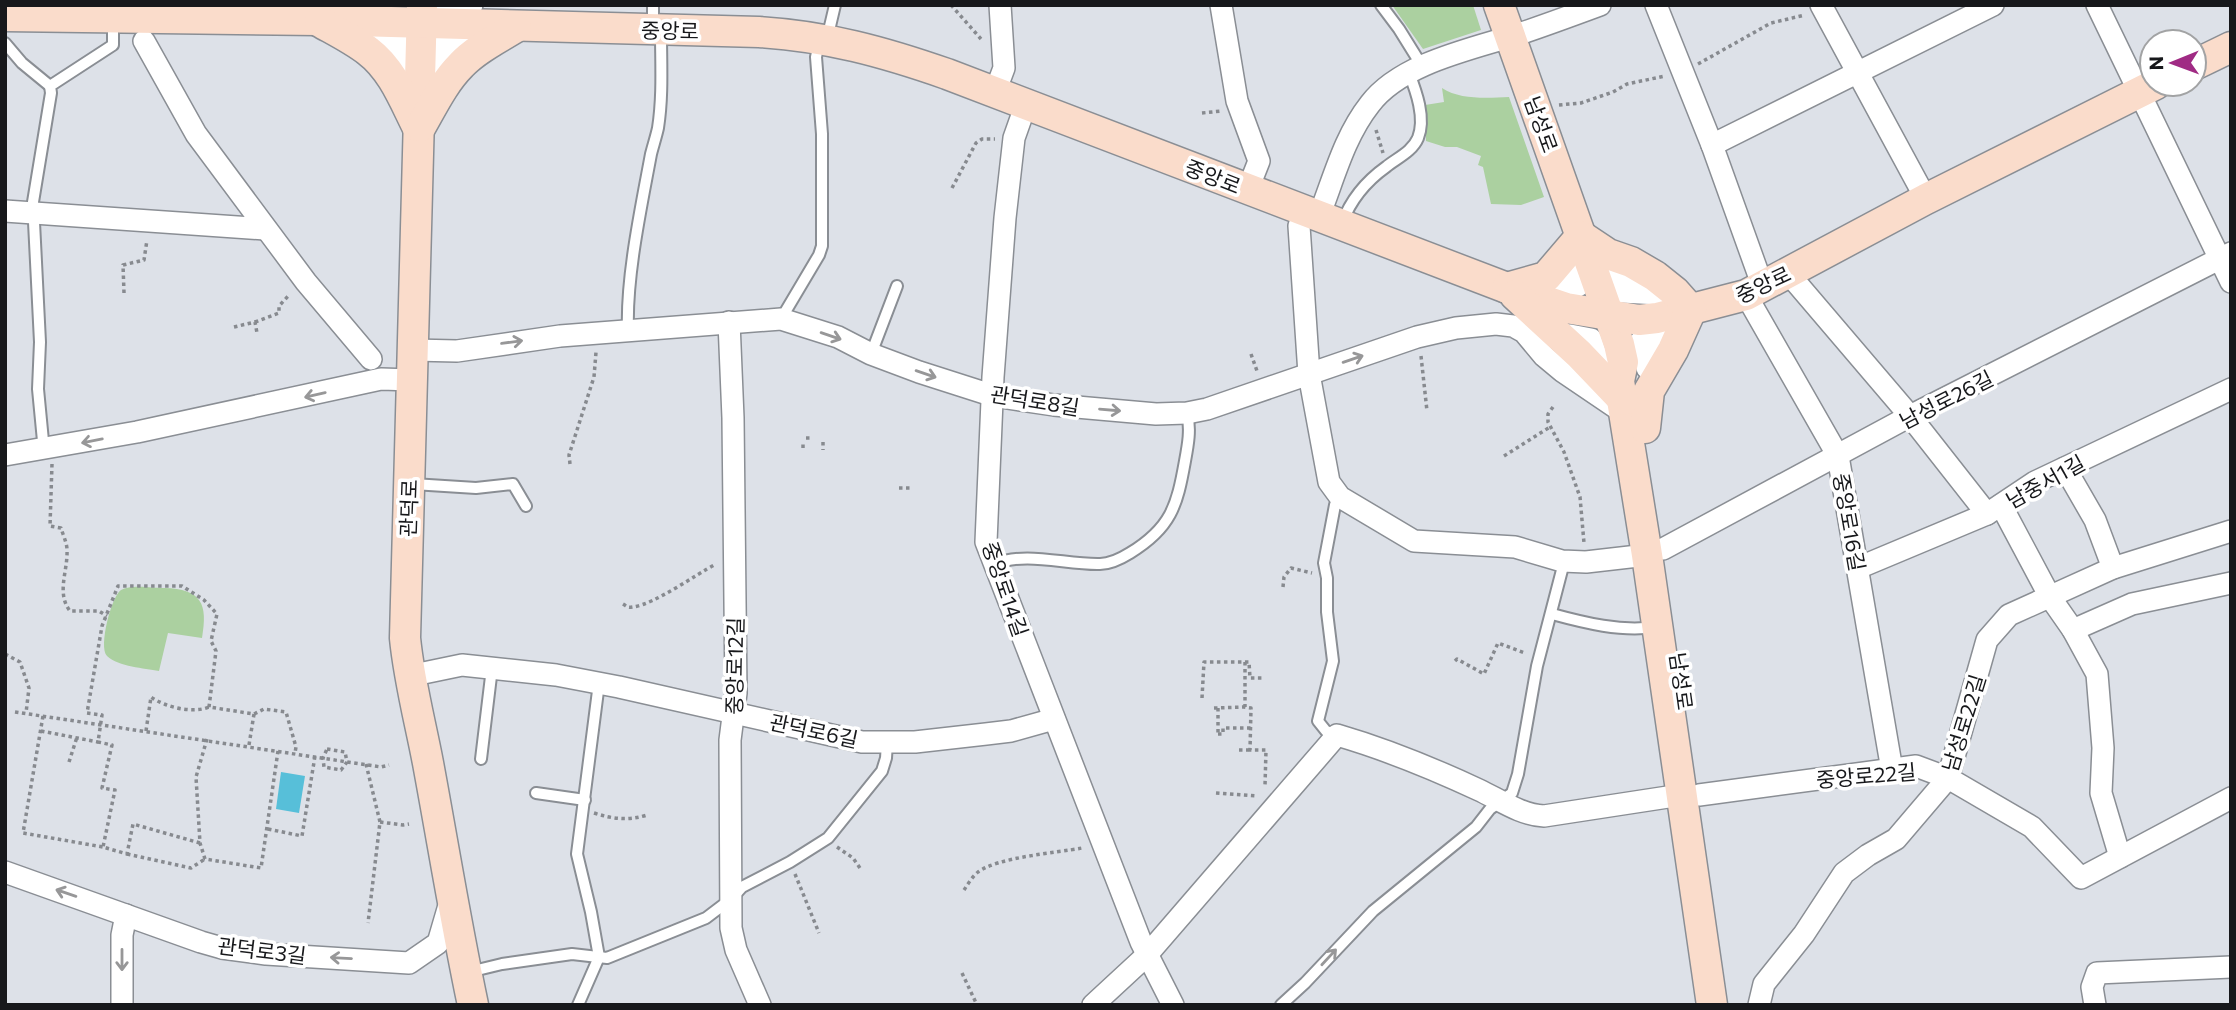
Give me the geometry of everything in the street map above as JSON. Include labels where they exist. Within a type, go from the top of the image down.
[{"type":"main road","points":[[345,5],[318,20],[368,51],[379,61],[419,129]]},
{"type":"main road","points":[[419,129],[439,93],[461,65],[516,27],[486,5]]},
{"type":"main road","name":"남성로","points":[[1499,5],[1581,236],[1615,302],[1623,362],[1636,377],[1631,414],[1655,552],[1690,795],[1712,1005]]},
{"type":"main road","name":"중앙로","points":[[5,16],[318,20],[422,14],[516,27],[656,22],[823,38],[999,80],[1026,104],[1507,288],[1566,308],[1615,302],[1639,320],[1691,310],[1766,285],[1926,199],[2138,93]]},
{"type":"main road","name":"관덕로","points":[[422,14],[404,614],[409,676],[428,764],[472,1005]]},
{"type":"main road","points":[[2208,58],[2231,47]]},
{"type":"main road","points":[[1581,236],[1608,254],[1656,276],[1691,310],[1674,350],[1631,414],[1578,354],[1507,288],[1546,276],[1581,236]]},
{"type":"main road","name":"남성로","points":[[1655,552],[1657,626],[1729,1005]]},
{"type":"street","points":[[445,5],[472,5]]},
{"type":"street","points":[[999,80],[1000,5]]},
{"type":"street","points":[[1221,5],[1237,101],[1259,161],[1248,189]]},
{"type":"street","points":[[1600,5],[1564,12],[1510,37],[1415,69],[1388,86],[1372,101],[1346,143],[1322,217],[1299,226],[1309,374],[1329,482],[1340,497],[1415,541],[1515,547],[1562,561],[1586,562],[1655,552]]},
{"type":"street","points":[[1656,5],[1766,285],[1910,416],[1994,509],[2073,630],[2097,674],[2103,748],[2101,793],[2120,857]]},
{"type":"street","points":[[1821,5],[1926,199]]},
{"type":"street","points":[[1712,145],[1993,5]]},
{"type":"street","points":[[2097,5],[2138,73]]},
{"type":"street","points":[[144,41],[196,134],[306,282],[371,359]]},
{"type":"street","points":[[2152,98],[2225,256],[2231,282]]},
{"type":"street","name":"중앙로14길","points":[[1026,104],[1014,138],[1004,230],[986,542],[1146,956],[1172,1005]]},
{"type":"street","points":[[5,211],[265,229]]},
{"type":"street","name":"남성로26길","points":[[1655,552],[1910,416],[2225,256]]},
{"type":"street","name":"중앙로16길","points":[[1766,285],[1839,456],[1892,770]]},
{"type":"street","name":"관덕로8길","points":[[413,350],[457,351],[517,341],[596,333],[780,319],[838,337],[871,354],[994,396],[1156,414],[1187,413],[1417,337],[1456,328],[1496,324],[1513,326],[1524,332],[1544,356],[1562,371],[1631,414]]},
{"type":"street","name":"중앙로12길","points":[[729,322],[736,693],[730,740],[731,928],[736,950],[760,1005]]},
{"type":"street","points":[[5,455],[47,449],[381,379],[412,380]]},
{"type":"street","name":"남중서1길","points":[[1858,568],[1994,509],[2035,482],[2231,389]]},
{"type":"street","points":[[2065,468],[2095,520],[2113,568]]},
{"type":"street","name":"남성로22길","points":[[1759,1005],[1763,984],[1804,933],[1844,873],[1896,839],[1948,778],[1987,640],[2009,615],[2113,568],[2231,531]]},
{"type":"street","points":[[2073,630],[2132,604],[2231,583]]},
{"type":"street","name":"관덕로6길","points":[[409,676],[462,664],[556,675],[845,739],[887,743],[1011,731],[1054,719]]},
{"type":"street","points":[[1093,1005],[1146,956],[1337,735]]},
{"type":"street","name":"중앙로22길","points":[[1337,735],[1373,746],[1479,790],[1533,816],[1916,766],[1948,778],[2032,827],[2081,878],[2231,798]]},
{"type":"street","name":"관덕로3길","points":[[5,872],[222,948],[266,954],[409,963],[438,943],[451,900]]},
{"type":"street","points":[[122,1005],[122,935],[126,915]]},
{"type":"street","points":[[2095,1005],[2092,987],[2097,973],[2231,967]]},
{"type":"lane","points":[[780,319],[822,246],[822,134],[816,57],[835,5]]},
{"type":"lane","points":[[1322,217],[1348,209],[1362,187],[1412,147],[1420,130],[1415,69],[1399,29],[1381,5]]},
{"type":"lane","points":[[50,86],[113,46],[113,18]]},
{"type":"lane","points":[[628,330],[627,307],[657,131],[662,84],[656,22]]},
{"type":"lane","points":[[5,43],[22,63],[50,86],[51,93],[37,169],[33,212],[40,342],[38,389],[43,441],[47,449]]},
{"type":"lane","points":[[871,354],[897,286]]},
{"type":"lane","points":[[994,564],[1014,559],[1103,565],[1146,544],[1165,524],[1178,499],[1188,443],[1187,413]]},
{"type":"lane","points":[[409,483],[475,488],[513,484],[526,506]]},
{"type":"lane","points":[[1337,735],[1326,731],[1318,721],[1333,662],[1324,563],[1335,505],[1340,497]]},
{"type":"lane","points":[[1281,1005],[1373,911],[1476,827],[1490,809],[1512,793],[1527,727],[1529,701],[1552,614],[1562,561]]},
{"type":"lane","points":[[1552,614],[1636,630],[1657,626]]},
{"type":"lane","points":[[481,760],[492,667]]},
{"type":"lane","points":[[578,1005],[599,957],[592,912],[577,853],[599,683]]},
{"type":"lane","points":[[466,972],[572,954],[607,958],[706,918],[742,887],[828,838],[882,771],[887,743]]},
{"type":"lane","points":[[536,793],[585,800]]},
{"type":"path","points":[[951,5],[999,80]]},
{"type":"path","points":[[1363,113],[1377,132],[1383,151],[1384,169]]},
{"type":"path","points":[[952,188],[976,143],[982,139],[1014,138]]},
{"type":"path","points":[[124,293],[123,265],[144,260],[150,220]]},
{"type":"path","points":[[234,327],[279,313],[279,306],[306,282]]},
{"type":"path","points":[[255,322],[257,334]]},
{"type":"path","points":[[570,464],[569,455],[574,433],[594,377],[598,343],[596,333]]},
{"type":"path","points":[[1417,337],[1427,411]]},
{"type":"path","points":[[1553,407],[1548,414],[1550,427],[1564,452],[1580,497],[1586,562]]},
{"type":"path","points":[[1504,456],[1550,427]]},
{"type":"path","points":[[803,448],[807,439]]},
{"type":"path","points":[[823,443],[823,450]]},
{"type":"path","points":[[47,449],[52,462],[50,526],[61,528],[68,548],[63,591],[65,603],[71,611],[99,611],[107,616]]},
{"type":"path","points":[[899,488],[910,488]]},
{"type":"path","points":[[623,604],[628,608],[635,607],[723,560],[735,560]]},
{"type":"path","points":[[1283,587],[1284,577],[1291,568],[1307,570]]},
{"type":"path","points":[[97,742],[102,715],[87,713],[99,638],[118,586],[182,586],[204,600],[217,614],[211,641],[216,651],[209,707]]},
{"type":"path","points":[[1455,661],[1457,659],[1484,674],[1498,643],[1540,659]]},
{"type":"path","points":[[5,654],[20,662],[29,688],[26,713]]},
{"type":"path","points":[[1202,698],[1204,662],[1249,662],[1250,678],[1263,678]]},
{"type":"path","points":[[1245,662],[1245,707]]},
{"type":"path","points":[[146,731],[151,697],[161,704],[201,710],[209,707],[254,714],[264,709],[286,712],[296,747],[295,753]]},
{"type":"path","points":[[1250,750],[1251,728],[1251,708],[1216,708],[1218,734],[1223,734],[1223,728],[1251,728]]},
{"type":"path","points":[[15,712],[323,758],[388,765]]},
{"type":"path","points":[[249,746],[254,714]]},
{"type":"path","points":[[43,716],[23,833],[103,847],[191,868],[205,859],[261,868],[278,751]]},
{"type":"path","points":[[40,731],[112,745],[103,788],[115,790],[103,847]]},
{"type":"path","points":[[69,762],[77,737]]},
{"type":"path","points":[[205,859],[200,843],[196,777],[207,740]]},
{"type":"path","points":[[327,749],[345,752],[347,761],[341,770],[332,769],[324,767],[323,758],[327,749]]},
{"type":"path","points":[[1216,793],[1265,796],[1266,750],[1239,750]]},
{"type":"path","points":[[268,829],[302,836],[316,756]]},
{"type":"path","points":[[366,764],[380,822],[368,923]]},
{"type":"path","points":[[583,812],[617,820],[647,816]]},
{"type":"path","points":[[380,822],[410,824]]},
{"type":"path","points":[[127,854],[133,824],[200,843]]},
{"type":"path","points":[[828,838],[834,846],[853,858],[860,868]]},
{"type":"path","points":[[964,890],[976,874],[987,867],[1025,856],[1086,847],[1101,841]]},
{"type":"path","points":[[790,862],[819,933]]},
{"type":"path","points":[[962,974],[977,1005]]},
{"type":"green space","points":[[1392,5],[1473,5],[1481,30],[1423,49]]},
{"type":"green space","points":[[1442,88],[1457,95],[1509,97],[1544,197],[1521,205],[1491,204],[1483,167],[1478,165],[1481,156],[1457,147],[1445,147],[1426,141],[1425,105],[1444,102]]},
{"type":"green space","points":[[130,587],[187,591],[200,601],[204,616],[202,638],[168,633],[159,671],[125,665],[107,656],[105,632],[110,611],[121,590]]},
{"type":"water","points":[[281,772],[305,776],[299,813],[276,809]]}]
